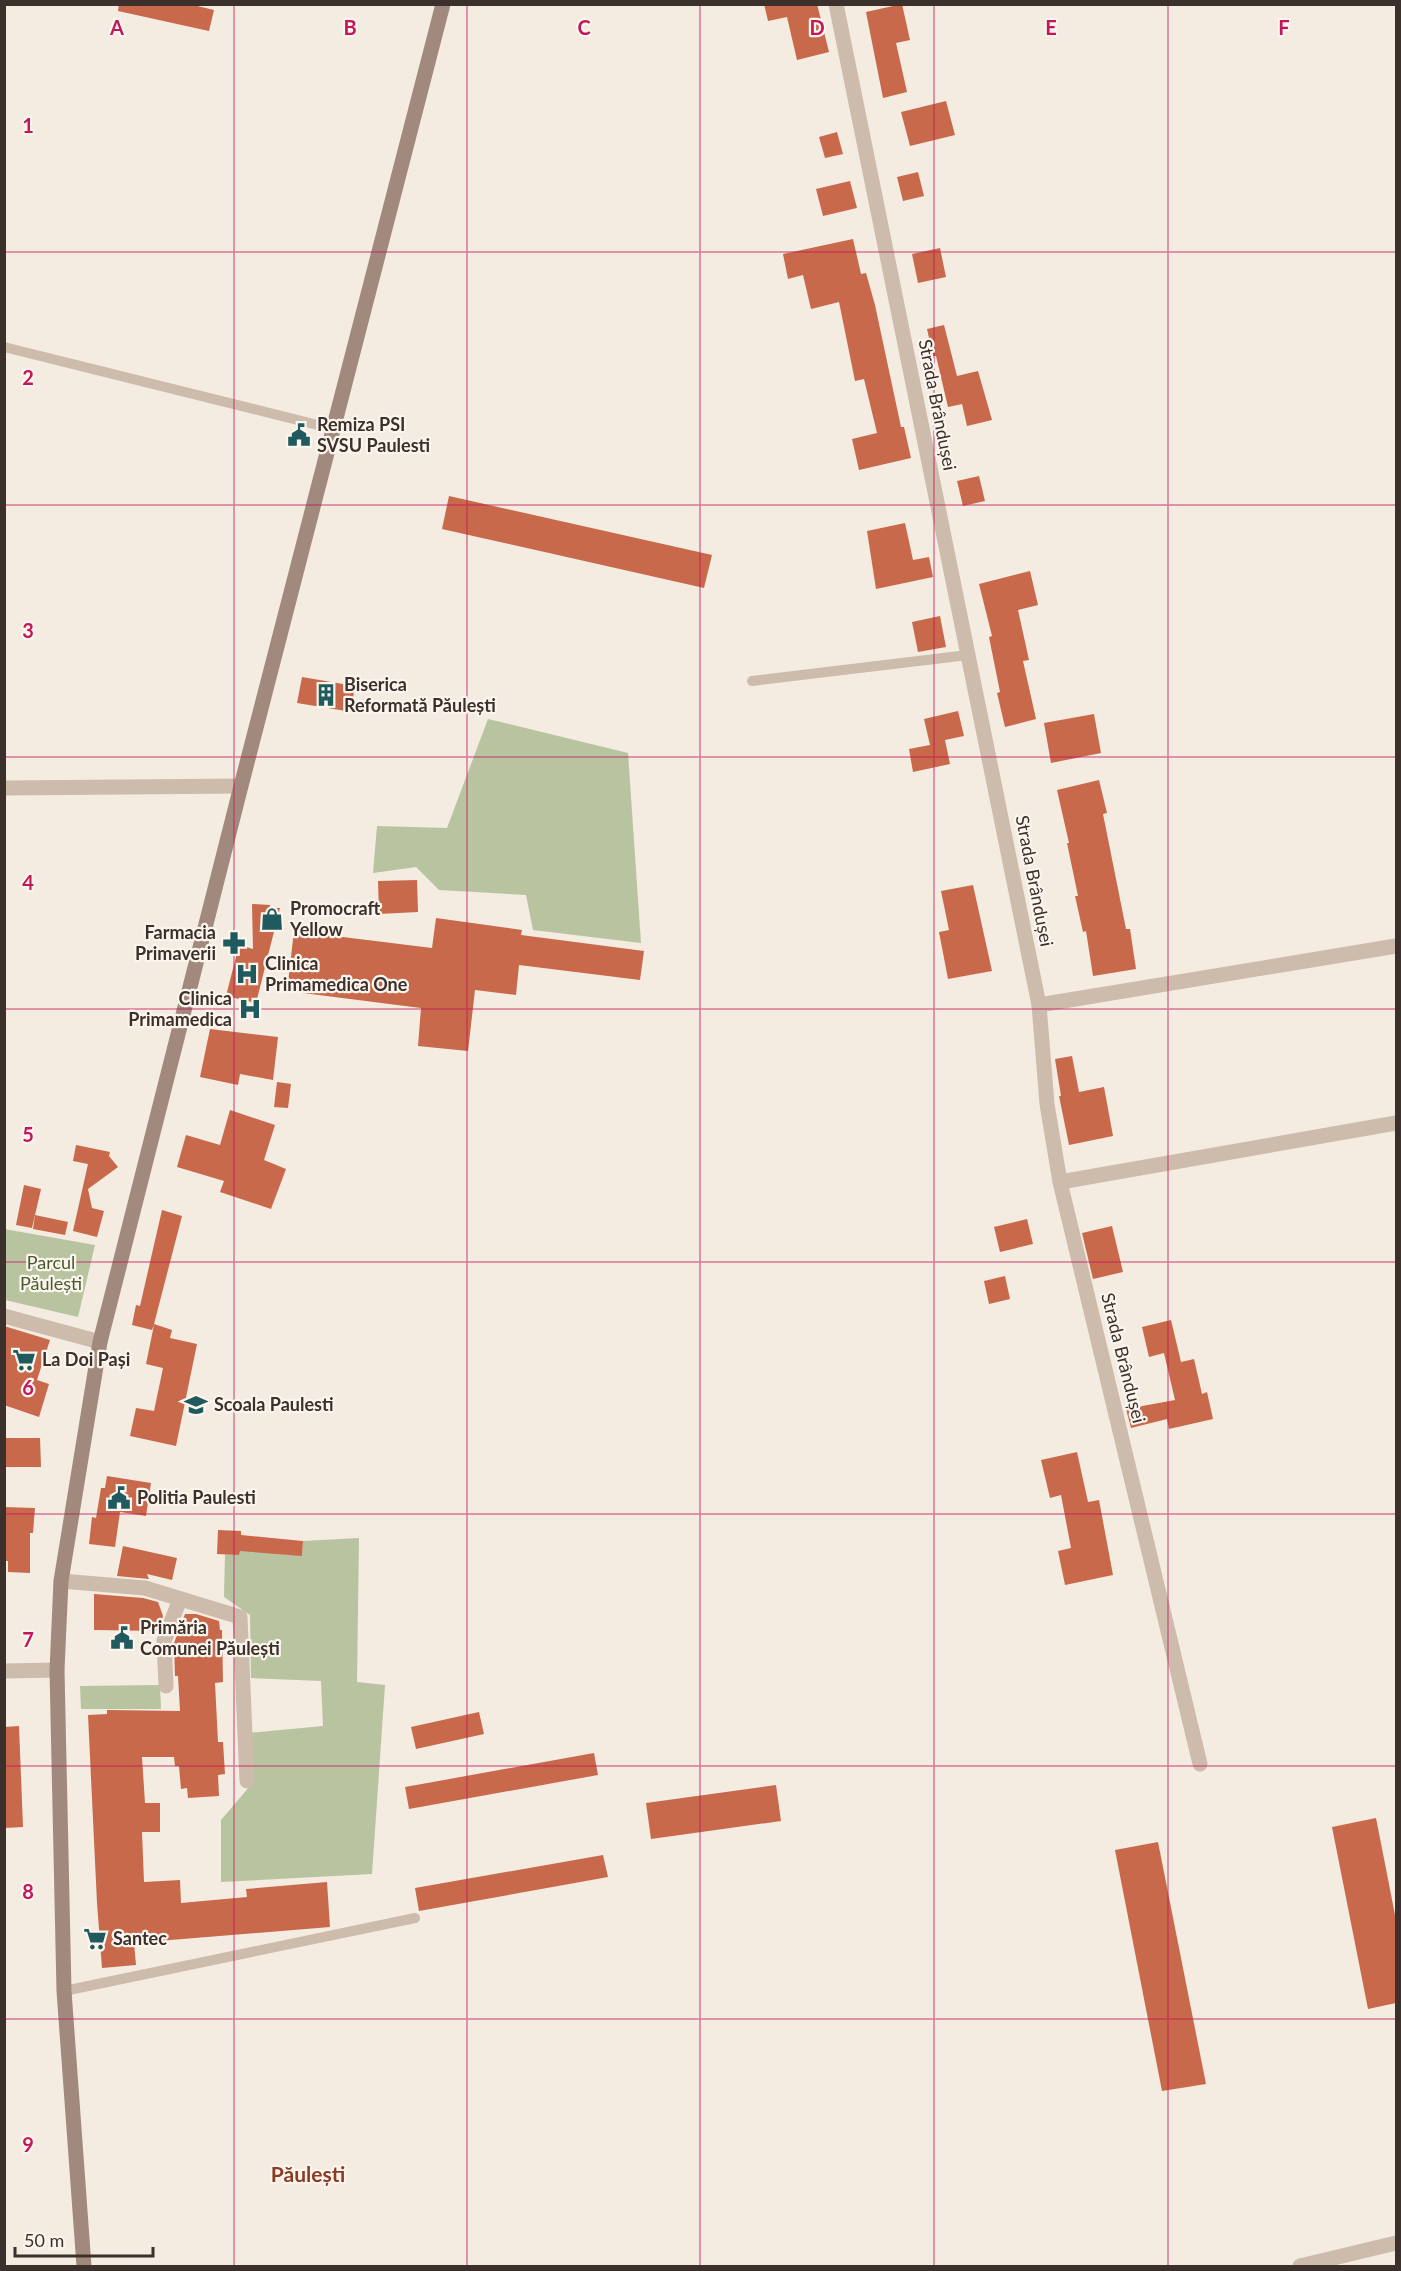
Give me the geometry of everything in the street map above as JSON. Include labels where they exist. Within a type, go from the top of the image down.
[{"type":"main road","points":[[84,2266],[64,1991],[57,1670],[62,1581],[100,1342],[443,4]]},
{"type":"street","name":"Strada Brândușei","points":[[836,4],[1039,1005],[1047,1104],[1060,1182],[1200,1764]]},
{"type":"street","points":[[4,788],[241,786]]},
{"type":"street","points":[[1039,1005],[1396,946]]},
{"type":"street","points":[[1060,1182],[1396,1123]]},
{"type":"street","points":[[4,1316],[100,1342]]},
{"type":"street","points":[[62,1581],[145,1588],[240,1617],[247,1781]]},
{"type":"street","points":[[166,1686],[164,1641],[180,1599]]},
{"type":"street","points":[[4,1671],[57,1670]]},
{"type":"street","points":[[1300,2266],[1396,2243]]},
{"type":"lane","points":[[4,347],[334,429]]},
{"type":"lane","points":[[752,681],[968,655]]},
{"type":"lane","points":[[64,1991],[416,1918]]},
{"type":"green space","points":[[488,719],[628,753],[641,943],[533,930],[526,895],[439,890],[416,867],[373,873],[377,826],[447,828]]},
{"type":"green space","name":"Parcul Păulești","points":[[4,1229],[95,1245],[78,1317],[5,1300]]},
{"type":"green space","points":[[359,1538],[357,1682],[385,1685],[372,1874],[221,1882],[221,1820],[250,1786],[249,1733],[323,1726],[321,1681],[251,1678],[250,1615],[224,1597],[225,1554],[239,1555],[240,1543],[302,1556],[303,1541]]},
{"type":"green space","points":[[160,1685],[161,1709],[81,1709],[80,1686]]},
{"type":"building","points":[[119,4],[189,4],[214,10],[209,31],[118,11]]},
{"type":"building","points":[[764,4],[817,4],[829,52],[797,60],[787,17],[768,21]]},
{"type":"building","points":[[902,4],[910,40],[896,43],[907,92],[883,98],[866,12]]},
{"type":"building","points":[[946,101],[955,135],[910,146],[901,112]]},
{"type":"building","points":[[837,132],[843,154],[825,158],[819,137]]},
{"type":"building","points":[[918,172],[924,196],[903,201],[897,177]]},
{"type":"building","points":[[850,181],[857,208],[823,216],[816,189]]},
{"type":"building","points":[[853,239],[861,274],[866,273],[875,305],[901,427],[904,427],[911,458],[859,470],[852,439],[877,433],[864,379],[855,381],[839,302],[811,309],[803,275],[788,279],[783,254]]},
{"type":"building","points":[[940,248],[946,277],[918,283],[912,254]]},
{"type":"building","points":[[944,325],[957,376],[978,371],[992,420],[967,426],[962,404],[948,407],[927,329]]},
{"type":"building","points":[[979,476],[985,501],[963,506],[957,481]]},
{"type":"building","points":[[449,496],[712,555],[704,588],[442,529]]},
{"type":"building","points":[[905,523],[913,560],[929,557],[933,577],[876,589],[867,531]]},
{"type":"building","points":[[1030,571],[1038,605],[1018,610],[1029,660],[1023,661],[1036,719],[1005,727],[997,693],[1000,692],[989,637],[992,636],[979,584]]},
{"type":"building","points":[[940,616],[946,647],[918,652],[912,622]]},
{"type":"building","name":"Biserica Reformată Păulești","points":[[302,677],[349,685],[354,691],[352,707],[346,711],[297,703]]},
{"type":"building","points":[[958,711],[964,736],[945,740],[950,764],[913,772],[909,749],[930,745],[924,719]]},
{"type":"building","points":[[1094,714],[1101,753],[1051,763],[1044,723]]},
{"type":"building","points":[[1099,780],[1107,813],[1103,814],[1126,929],[1130,929],[1136,969],[1093,976],[1086,931],[1083,932],[1075,896],[1078,896],[1057,790]]},
{"type":"building","points":[[417,880],[418,912],[379,914],[378,881]]},
{"type":"building","points":[[973,885],[992,971],[948,979],[939,932],[949,930],[941,891]]},
{"type":"building","name":"Clinica Primamedica One","points":[[252,904],[280,908],[256,1003],[226,996],[239,945],[253,949]]},
{"type":"building","points":[[436,918],[522,930],[521,935],[644,951],[640,980],[519,965],[516,995],[475,990],[468,1051],[418,1046],[421,1008],[287,991],[294,931],[432,948]]},
{"type":"building","points":[[210,1029],[278,1037],[273,1080],[240,1074],[238,1085],[200,1077]]},
{"type":"building","points":[[1072,1056],[1079,1092],[1104,1087],[1113,1136],[1069,1145],[1059,1096],[1061,1096],[1055,1059]]},
{"type":"building","points":[[277,1082],[291,1084],[288,1108],[274,1107]]},
{"type":"building","points":[[230,1110],[275,1125],[264,1160],[286,1169],[271,1209],[220,1192],[224,1181],[177,1167],[186,1135],[220,1145]]},
{"type":"building","points":[[76,1145],[110,1152],[109,1156],[118,1167],[88,1189],[92,1208],[104,1211],[97,1237],[73,1231],[88,1164],[73,1161]]},
{"type":"building","points":[[24,1185],[41,1189],[32,1228],[16,1225]]},
{"type":"building","points":[[162,1210],[182,1216],[154,1324],[172,1330],[170,1338],[197,1344],[176,1446],[130,1436],[136,1408],[154,1411],[163,1368],[146,1364],[154,1325],[152,1330],[132,1325],[136,1305],[140,1306]]},
{"type":"building","points":[[35,1215],[68,1222],[65,1235],[33,1229]]},
{"type":"building","points":[[1027,1219],[1033,1244],[1000,1252],[994,1227]]},
{"type":"building","points":[[1112,1226],[1123,1272],[1093,1279],[1082,1233]]},
{"type":"building","points":[[1005,1276],[1010,1299],[989,1304],[984,1281]]},
{"type":"building","points":[[1171,1320],[1181,1362],[1194,1359],[1202,1394],[1207,1392],[1213,1419],[1169,1429],[1167,1419],[1131,1428],[1126,1409],[1175,1400],[1164,1353],[1149,1357],[1142,1327]]},
{"type":"building","name":"La Doi Pași","points":[[4,1326],[50,1340],[37,1380],[49,1384],[39,1417],[4,1405]]},
{"type":"building","points":[[4,1438],[40,1438],[41,1467],[4,1467]]},
{"type":"building","points":[[1077,1452],[1088,1502],[1099,1500],[1113,1575],[1065,1585],[1058,1551],[1071,1548],[1061,1495],[1050,1498],[1041,1460]]},
{"type":"building","points":[[107,1476],[151,1483],[146,1516],[120,1512],[115,1547],[89,1544],[92,1517],[96,1518],[101,1488],[105,1488]]},
{"type":"building","points":[[4,1507],[35,1508],[33,1533],[30,1533],[30,1573],[8,1572],[8,1561],[5,1561]]},
{"type":"building","points":[[218,1530],[241,1531],[241,1535],[303,1541],[302,1556],[240,1551],[239,1555],[217,1554]]},
{"type":"building","points":[[123,1546],[177,1558],[172,1580],[147,1574],[149,1579],[117,1576]]},
{"type":"building","points":[[94,1594],[143,1598],[158,1602],[163,1616],[158,1631],[94,1630]]},
{"type":"building","points":[[185,1614],[196,1614],[219,1621],[220,1630],[222,1630],[223,1682],[215,1683],[218,1742],[223,1742],[225,1774],[218,1775],[219,1796],[188,1798],[187,1788],[181,1789],[179,1766],[175,1766],[174,1757],[142,1757],[145,1803],[160,1803],[160,1832],[142,1832],[144,1882],[180,1880],[181,1903],[247,1897],[246,1889],[327,1882],[330,1927],[134,1943],[136,1965],[102,1968],[88,1715],[107,1714],[107,1710],[180,1711],[178,1676],[175,1676],[174,1643]]},
{"type":"building","points":[[479,1712],[484,1734],[416,1749],[411,1727]]},
{"type":"building","points":[[19,1726],[23,1827],[4,1828],[4,1727]]},
{"type":"building","points":[[594,1753],[598,1775],[409,1809],[405,1787]]},
{"type":"building","points":[[776,1785],[781,1821],[651,1839],[646,1803]]},
{"type":"building","points":[[1376,1818],[1396,1920],[1396,2003],[1368,2009],[1332,1827]]},
{"type":"building","points":[[1158,1842],[1206,2084],[1162,2091],[1115,1850]]},
{"type":"building","points":[[603,1855],[608,1877],[419,1911],[415,1888]]},
{"type":"place","name":"Remiza PSI SVSU Paulesti","points":[[299,435]]},
{"type":"place","name":"Biserica Reformată Păulești","points":[[326,695]]},
{"type":"place","name":"Promocraft Yellow","points":[[272,919]]},
{"type":"place","name":"Farmacia Primaverii","points":[[234,943]]},
{"type":"place","name":"Clinica Primamedica One","points":[[247,974]]},
{"type":"place","name":"Clinica Primamedica","points":[[250,1009]]},
{"type":"place","name":"La Doi Pași","points":[[24,1360]]},
{"type":"place","name":"Scoala Paulesti","points":[[196,1405]]},
{"type":"place","name":"Politia Paulesti","points":[[119,1498]]},
{"type":"place","name":"Primăria Comunei Păulești","points":[[122,1638]]},
{"type":"place","name":"Santec","points":[[95,1939]]},
{"type":"district","name":"Păulești","points":[[308,2175]]}]
